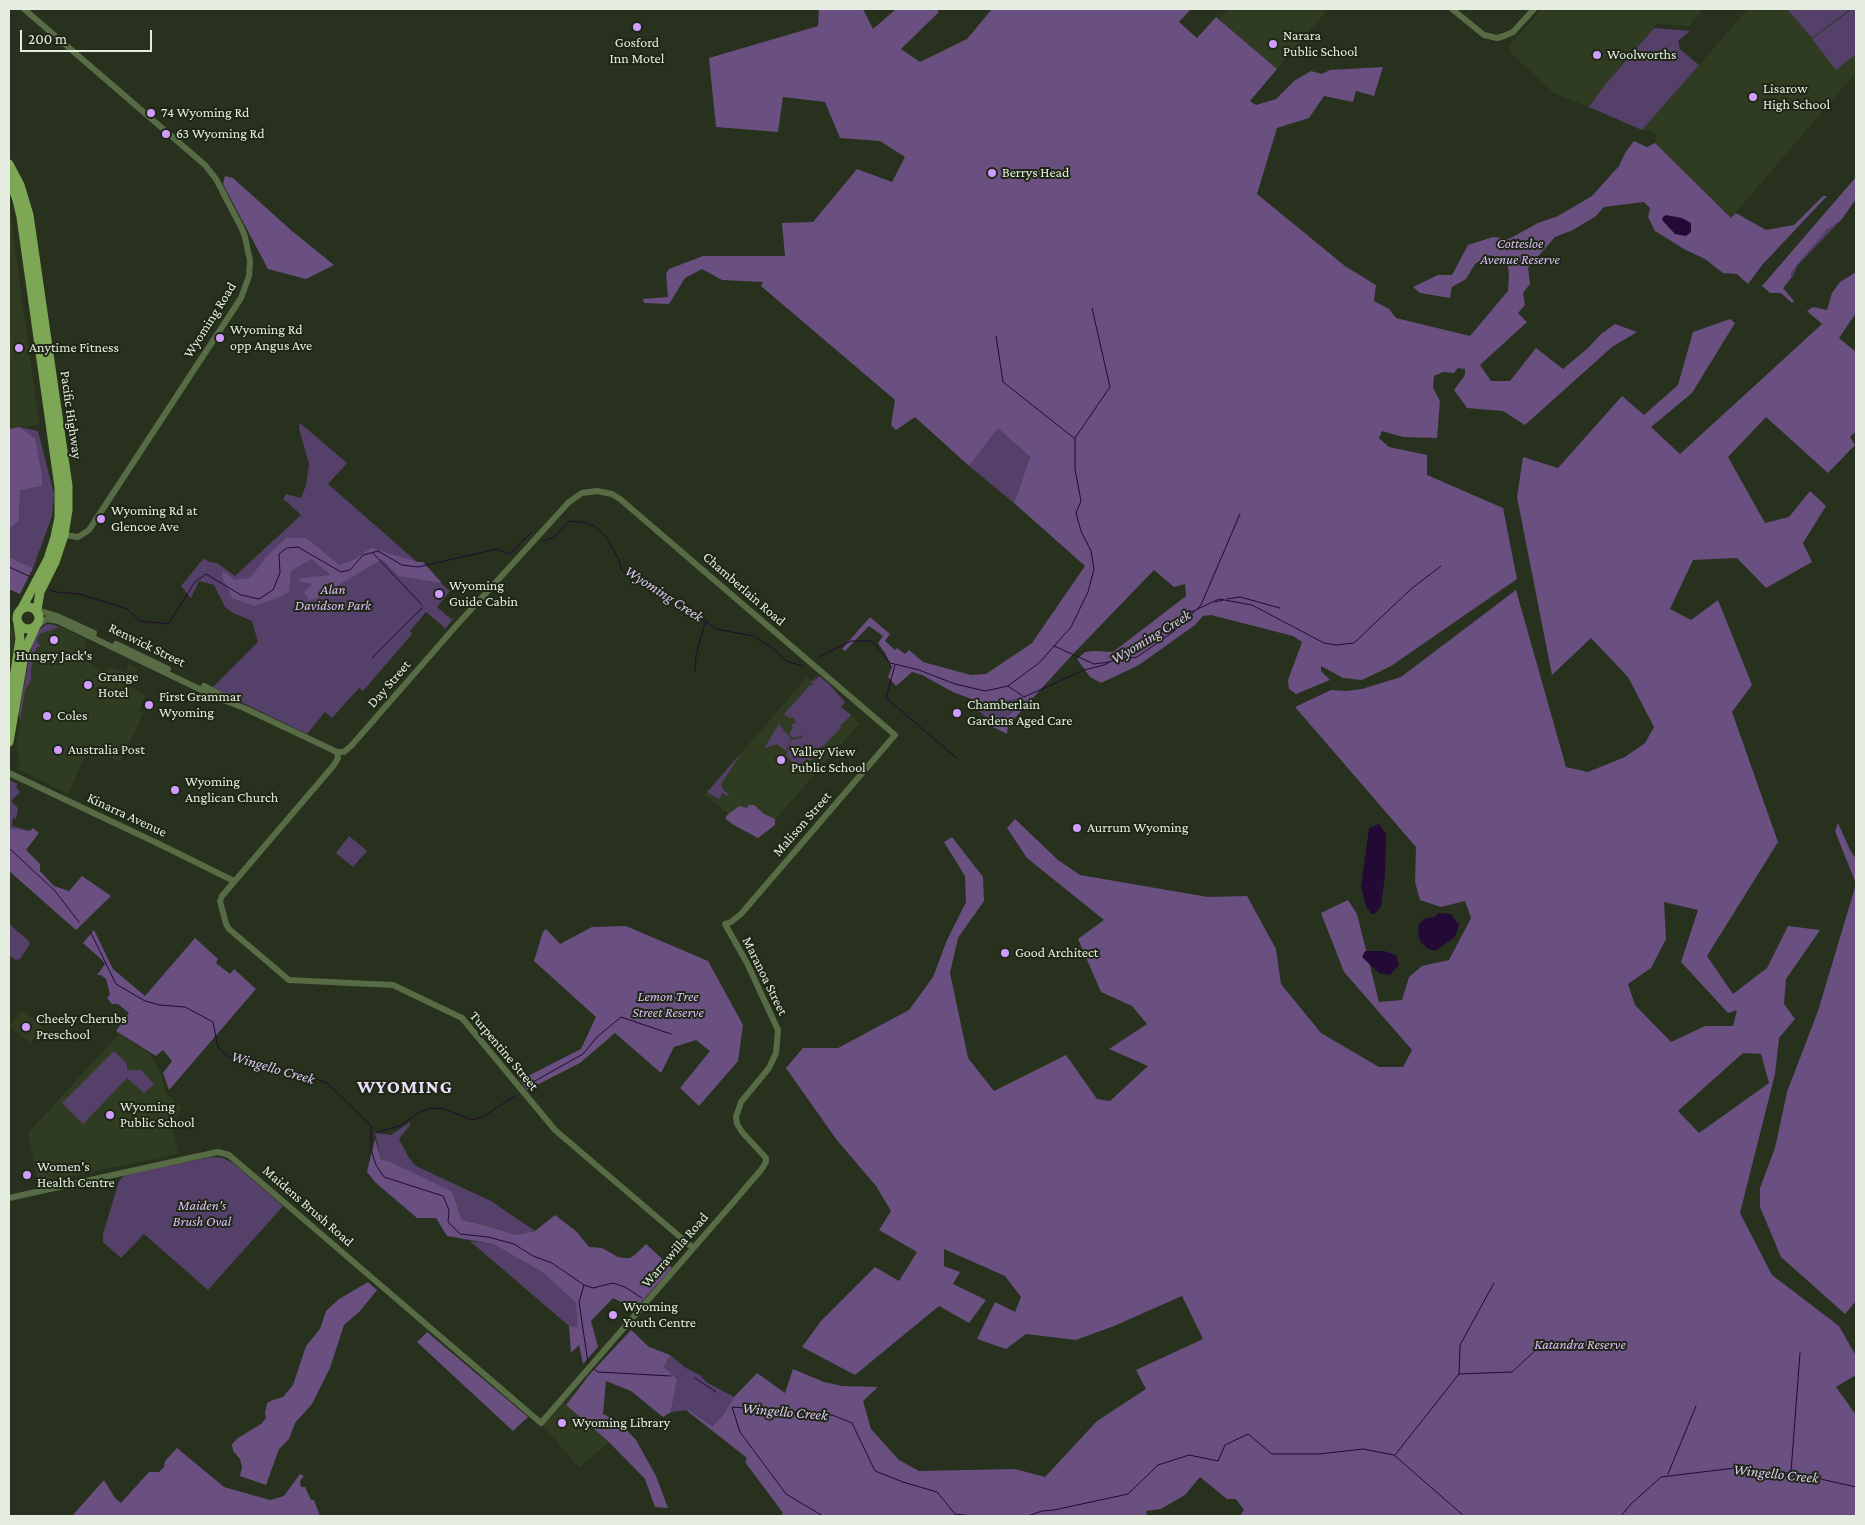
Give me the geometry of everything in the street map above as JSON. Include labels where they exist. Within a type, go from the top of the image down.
[{"type":"main road","name":"Pacific Highway","points":[[9,164],[22,192],[31,231],[68,486],[68,510],[64,535],[55,562],[40,590],[37,610]]},
{"type":"main road","name":"Pacific Highway","points":[[9,178],[22,217],[59,486],[58,527],[50,555],[22,608]]},
{"type":"main road","points":[[50,555],[60,538],[64,535]]},
{"type":"main road","points":[[9,710],[20,639],[17,616],[22,608],[28,606],[37,610],[40,618],[25,650],[9,742]]},
{"type":"main road","points":[[18,623],[27,629],[36,626]]},
{"type":"street","name":"Wyoming Road","points":[[24,9],[205,164],[216,179],[242,229],[250,260],[249,276],[238,304],[89,530],[78,537],[64,535]]},
{"type":"street","points":[[1452,9],[1484,35],[1500,38],[1513,32],[1534,9]]},
{"type":"street","name":"Chamberlain Road","points":[[569,502],[577,496],[592,491],[608,492],[616,496],[895,735]]},
{"type":"street","name":"Day Street","points":[[337,752],[344,752],[352,745],[455,627],[569,502]]},
{"type":"street","name":"Renwick Street","points":[[37,610],[54,614],[67,620],[168,669],[194,684]]},
{"type":"street","name":"Renwick Street","points":[[36,626],[45,620],[51,620],[194,684],[337,752]]},
{"type":"street","points":[[67,620],[81,630],[82,633]]},
{"type":"street","points":[[101,637],[136,658],[168,669]]},
{"type":"street","name":"Malison Street","points":[[725,924],[741,914],[895,735]]},
{"type":"street","points":[[234,881],[334,765],[338,758],[337,752]]},
{"type":"street","name":"Kinarra Avenue","points":[[9,773],[234,881]]},
{"type":"street","name":"Turpentine Street","points":[[234,881],[222,896],[220,902],[226,924],[286,978],[294,981],[393,985],[462,1018],[555,1130],[693,1248]]},
{"type":"street","name":"Maranoa Street","points":[[725,924],[747,963],[778,1030],[776,1053],[769,1068],[741,1102],[736,1118],[742,1132],[767,1160]]},
{"type":"street","name":"Maidens Brush Road","points":[[9,1198],[218,1152],[229,1155],[541,1423]]},
{"type":"street","name":"Warrawilla Road","points":[[541,1423],[767,1160]]},
{"type":"shaded area","name":"Narara Public School","points":[[1228,9],[1328,9],[1277,69],[1219,19]]},
{"type":"shaded area","points":[[1542,9],[1700,9],[1701,11],[1689,26],[1657,24],[1604,86],[1589,107],[1554,93],[1512,54],[1509,46]]},
{"type":"shaded area","name":"Lisarow High School","points":[[1748,9],[1787,9],[1812,38],[1850,9],[1856,9],[1856,77],[1853,76],[1731,218],[1655,143],[1657,137],[1652,131],[1642,130]]},
{"type":"shaded area","points":[[9,202],[39,424],[9,429]]},
{"type":"shaded area","points":[[1666,215],[1682,218],[1691,223],[1691,232],[1686,236],[1675,234],[1662,220]]},
{"type":"shaded area","points":[[9,620],[15,639],[9,670]]},
{"type":"shaded area","points":[[61,627],[86,639],[83,659],[103,671],[111,667],[126,672],[129,664],[138,669],[130,680],[126,678],[124,684],[146,695],[139,710],[144,712],[120,762],[89,747],[68,794],[18,769],[20,764],[16,745],[25,691],[31,680],[31,669],[38,647],[40,647],[37,640],[40,634]]},
{"type":"shaded area","name":"Valley View Public School","points":[[807,677],[860,723],[758,839],[705,795]]},
{"type":"shaded area","points":[[1379,824],[1386,834],[1385,875],[1381,906],[1376,913],[1371,914],[1366,906],[1361,887],[1369,828]]},
{"type":"shaded area","points":[[1439,913],[1451,914],[1459,925],[1455,937],[1435,951],[1428,949],[1420,941],[1418,931],[1419,924],[1424,919],[1434,917]]},
{"type":"shaded area","points":[[1365,951],[1384,951],[1396,955],[1399,965],[1390,975],[1379,973],[1362,957]]},
{"type":"shaded area","name":"Cheeky Cherubs Preschool","points":[[22,1010],[43,1028],[30,1043],[9,1026]]},
{"type":"shaded area","name":"Wyoming Public School","points":[[119,1034],[148,1052],[161,1073],[166,1093],[182,1107],[172,1123],[178,1154],[38,1183],[28,1133]]},
{"type":"shaded area","points":[[561,1401],[609,1442],[579,1468],[541,1423]]},
{"type":"green space","name":"Cottesloe Avenue Reserve","points":[[819,9],[863,9],[873,29],[896,9],[937,9],[939,12],[901,49],[920,62],[967,39],[992,9],[1191,9],[1179,22],[1197,38],[1216,17],[1277,69],[1250,101],[1256,105],[1276,99],[1294,81],[1311,71],[1322,74],[1330,70],[1383,67],[1374,96],[1356,91],[1353,102],[1324,96],[1309,118],[1277,128],[1257,194],[1345,266],[1376,285],[1374,301],[1389,309],[1396,318],[1470,336],[1508,291],[1509,274],[1507,261],[1489,255],[1475,264],[1466,279],[1452,287],[1450,298],[1420,293],[1413,287],[1438,275],[1452,275],[1468,245],[1493,237],[1509,239],[1538,223],[1558,216],[1592,196],[1619,166],[1625,153],[1634,141],[1647,147],[1655,143],[1731,218],[1736,213],[1766,230],[1794,225],[1823,196],[1827,196],[1763,264],[1748,284],[1737,274],[1723,273],[1705,259],[1684,249],[1655,231],[1648,217],[1650,208],[1644,202],[1604,207],[1596,216],[1573,230],[1555,237],[1528,268],[1530,284],[1523,293],[1525,305],[1518,313],[1527,322],[1480,365],[1491,381],[1510,381],[1536,348],[1563,369],[1601,334],[1615,324],[1637,332],[1612,347],[1525,425],[1503,411],[1467,408],[1454,390],[1465,375],[1465,369],[1458,368],[1454,373],[1443,372],[1434,376],[1433,388],[1440,401],[1437,438],[1403,437],[1382,431],[1379,438],[1389,447],[1427,455],[1427,475],[1503,508],[1517,579],[1391,666],[1362,680],[1343,678],[1321,666],[1321,671],[1330,680],[1296,694],[1289,689],[1288,680],[1302,642],[1293,636],[1211,615],[1203,616],[1195,625],[1139,665],[1101,683],[1090,677],[1077,659],[1085,652],[1113,652],[1186,596],[1185,584],[1174,587],[1154,570],[1008,725],[1007,734],[989,725],[1004,719],[1024,704],[1024,700],[1021,698],[982,703],[953,692],[922,675],[912,672],[896,686],[888,677],[892,667],[878,643],[883,636],[869,626],[845,651],[842,649],[870,617],[890,634],[885,641],[895,650],[897,648],[905,654],[909,650],[923,662],[971,675],[986,674],[1032,643],[1085,566],[1014,503],[1030,457],[998,428],[969,466],[915,417],[896,430],[891,425],[895,400],[761,286],[763,282],[722,280],[702,269],[685,278],[669,304],[644,303],[643,299],[668,297],[666,273],[669,269],[703,256],[785,256],[782,223],[813,222],[857,169],[892,182],[905,157],[880,141],[840,138],[825,102],[783,97],[778,132],[716,127],[709,58],[818,26]]},
{"type":"green space","points":[[1787,9],[1850,9],[1812,38]]},
{"type":"green space","points":[[1852,9],[1856,9],[1856,54],[1836,70],[1812,39]]},
{"type":"green space","points":[[1654,28],[1690,31],[1678,41],[1680,49],[1699,65],[1642,130],[1589,107],[1604,86]]},
{"type":"green space","points":[[225,176],[233,178],[292,231],[334,265],[306,279],[268,269],[223,184]]},
{"type":"green space","points":[[1856,177],[1856,199],[1841,220],[1826,230],[1791,272],[1791,278],[1783,288],[1794,301],[1792,303],[1781,293],[1770,293],[1762,286]]},
{"type":"green space","points":[[1856,199],[1841,220],[1797,266],[1793,276],[1782,289],[1772,280]]},
{"type":"green space","name":"Katandra Reserve","points":[[1856,272],[1856,313],[1839,338],[1856,352],[1856,431],[1850,437],[1855,445],[1828,473],[1766,417],[1728,457],[1765,523],[1789,517],[1810,491],[1826,506],[1803,543],[1812,562],[1766,588],[1737,558],[1693,560],[1670,609],[1691,620],[1718,600],[1752,685],[1732,712],[1778,842],[1707,956],[1733,994],[1767,968],[1788,926],[1820,930],[1786,979],[1784,1004],[1795,1019],[1779,1038],[1775,1074],[1740,1213],[1772,1275],[1839,1326],[1856,1356],[1856,1375],[1836,1387],[1856,1415],[1856,1516],[1240,1516],[1244,1510],[1236,1499],[1227,1499],[1200,1477],[1185,1495],[1161,1509],[1146,1511],[1147,1516],[781,1516],[783,1513],[745,1462],[747,1458],[686,1410],[689,1410],[712,1426],[724,1414],[734,1397],[757,1373],[785,1393],[793,1369],[824,1382],[842,1386],[878,1387],[863,1401],[871,1429],[899,1460],[919,1471],[1015,1469],[1045,1477],[1097,1421],[1146,1389],[1136,1370],[1203,1339],[1182,1296],[1114,1326],[1076,1340],[1026,1334],[1006,1349],[977,1339],[995,1302],[1015,1312],[1021,1297],[1005,1276],[944,1249],[944,1266],[960,1272],[953,1284],[986,1300],[969,1323],[939,1306],[855,1375],[802,1347],[821,1321],[875,1267],[899,1281],[917,1252],[879,1230],[891,1211],[876,1186],[836,1139],[786,1068],[803,1048],[838,1048],[909,1010],[933,977],[947,940],[966,902],[965,876],[944,842],[952,837],[983,877],[984,901],[958,938],[950,973],[968,1058],[994,1091],[1066,1055],[1097,1099],[1110,1101],[1148,1066],[1109,1049],[1147,1024],[1132,1006],[1101,992],[1078,939],[1104,920],[1027,858],[1007,828],[1015,819],[1058,860],[1080,875],[1208,897],[1247,896],[1276,949],[1281,984],[1321,1033],[1379,1067],[1403,1067],[1412,1050],[1344,972],[1321,913],[1348,900],[1357,914],[1379,1002],[1402,1000],[1409,977],[1422,966],[1449,960],[1471,918],[1465,901],[1441,907],[1420,900],[1415,882],[1416,847],[1295,707],[1331,690],[1347,691],[1362,689],[1401,677],[1516,590],[1566,767],[1588,772],[1625,757],[1645,743],[1654,727],[1628,677],[1591,638],[1552,675],[1517,497],[1523,457],[1558,468],[1622,396],[1644,415],[1678,385],[1693,332],[1730,319],[1735,323],[1692,393],[1651,427],[1680,454],[1822,324],[1807,311],[1813,307],[1827,310],[1832,293],[1840,282]],"holes":[[[1664,902],[1698,910],[1681,962],[1728,1013],[1737,1010],[1733,1026],[1705,1026],[1671,1042],[1635,1005],[1628,984],[1651,968],[1666,939]],[[1743,1053],[1761,1054],[1769,1083],[1699,1133],[1678,1111]]]},
{"type":"green space","name":"Alan Davidson Park","points":[[300,423],[347,463],[328,484],[450,591],[437,607],[451,619],[454,618],[444,630],[444,627],[426,612],[410,631],[412,634],[363,691],[359,688],[332,718],[325,712],[307,734],[212,688],[258,642],[252,621],[233,613],[225,607],[214,585],[199,581],[191,598],[181,586],[204,558],[209,562],[217,563],[235,576],[301,515],[283,500],[286,494],[301,498],[306,485],[309,464],[299,429]]},
{"type":"green space","points":[[19,427],[38,431],[54,494],[52,516],[33,568],[9,557],[9,529],[19,521],[20,490],[35,438]]},
{"type":"green space","points":[[19,427],[35,438],[42,475],[42,486],[20,490],[19,521],[9,529],[9,429]]},
{"type":"green space","points":[[998,427],[1030,457],[1014,503],[969,466]]},
{"type":"green space","points":[[286,538],[306,538],[339,565],[353,560],[371,548],[423,562],[442,583],[399,576],[382,559],[317,598],[309,600],[304,592],[312,584],[297,581],[301,578],[331,575],[311,559],[291,571],[289,592],[275,599],[254,606],[232,598],[222,576],[223,571],[235,580],[250,578],[268,555]]},
{"type":"green space","points":[[9,557],[33,568],[20,594],[9,589]]},
{"type":"green space","points":[[50,624],[60,627],[40,634],[37,640],[40,647],[37,647],[31,669],[31,680],[25,691],[20,722],[19,712],[32,643],[38,631],[45,625]]},
{"type":"green space","points":[[818,674],[813,682],[819,676],[829,684],[845,702],[841,707],[851,715],[824,745],[814,752],[816,753],[810,761],[807,759],[803,763],[799,763],[807,769],[803,767],[799,771],[786,755],[791,740],[801,738],[811,727],[802,736],[793,738],[789,734],[793,728],[791,724],[796,723],[793,717],[789,718],[784,714],[812,685],[813,683],[811,682]]},
{"type":"green space","points":[[1022,695],[1030,702],[1003,731],[975,708],[982,701]]},
{"type":"green space","points":[[779,724],[791,739],[786,751],[777,744],[765,747]]},
{"type":"green space","points":[[742,752],[721,784],[723,790],[729,794],[728,796],[722,793],[719,799],[707,792]]},
{"type":"green space","points":[[9,780],[18,784],[16,787],[20,792],[11,801],[18,808],[16,819],[13,818],[12,826],[31,831],[9,828]]},
{"type":"green space","points":[[749,805],[754,805],[764,814],[775,819],[775,825],[758,838],[726,819],[726,816],[739,806],[747,808]]},
{"type":"green space","points":[[1838,823],[1856,859],[1856,884],[1835,831]]},
{"type":"green space","points":[[9,828],[30,831],[33,828],[39,833],[26,850],[40,864],[40,871],[54,886],[69,891],[82,876],[111,896],[76,930],[9,871]]},
{"type":"green space","points":[[349,836],[367,851],[353,867],[336,853]]},
{"type":"green space","points":[[1856,884],[1856,1301],[1845,1314],[1781,1257],[1760,1207],[1760,1188],[1775,1148],[1787,1092],[1818,1011]]},
{"type":"green space","points":[[9,924],[28,940],[30,944],[20,959],[16,960],[9,955]]},
{"type":"green space","name":"Lemon Tree Street Reserve","points":[[626,926],[708,961],[743,1025],[738,1061],[699,1106],[680,1088],[710,1051],[696,1040],[674,1047],[661,1073],[615,1033],[580,1063],[527,1090],[520,1080],[581,1049],[596,1017],[534,961],[543,932],[546,929],[560,944],[592,927]]},
{"type":"green space","points":[[94,930],[113,969],[145,996],[195,938],[218,959],[216,963],[230,974],[234,969],[256,989],[169,1090],[163,1073],[172,1061],[163,1050],[156,1056],[116,1031],[129,1013],[118,1004],[112,1004],[107,998],[110,994],[106,979],[101,975],[97,975],[105,964],[83,943]]},
{"type":"green space","points":[[114,1051],[127,1064],[127,1070],[141,1070],[154,1084],[144,1093],[127,1078],[83,1124],[62,1103]]},
{"type":"green space","points":[[410,1122],[410,1125],[399,1139],[409,1158],[416,1166],[491,1201],[535,1231],[516,1235],[462,1220],[452,1191],[381,1159],[375,1133],[391,1135]]},
{"type":"green space","points":[[375,1139],[381,1159],[452,1191],[462,1220],[516,1235],[535,1231],[555,1215],[577,1232],[589,1247],[602,1248],[618,1257],[630,1258],[646,1244],[672,1268],[635,1309],[613,1298],[591,1321],[598,1347],[583,1364],[579,1345],[571,1353],[569,1326],[577,1327],[576,1303],[542,1272],[493,1244],[447,1236],[436,1218],[417,1218],[376,1183],[367,1172]]},
{"type":"green space","name":"Maiden's Brush Oval","points":[[212,1157],[223,1158],[233,1163],[283,1206],[208,1290],[144,1234],[121,1258],[103,1242],[103,1234],[119,1181],[126,1174]]},
{"type":"green space","points":[[470,1241],[493,1244],[542,1272],[576,1303],[577,1328],[569,1326]]},
{"type":"green space","points":[[368,1282],[377,1290],[360,1311],[344,1325],[330,1368],[312,1404],[295,1423],[289,1439],[279,1449],[266,1485],[240,1476],[242,1467],[240,1459],[233,1451],[232,1444],[238,1438],[261,1424],[266,1418],[267,1403],[283,1397],[293,1385],[306,1346],[320,1329],[326,1311],[339,1299]]},
{"type":"green space","points":[[631,1330],[649,1347],[670,1355],[664,1367],[677,1379],[671,1412],[663,1417],[631,1391],[606,1381],[603,1414],[618,1421],[636,1440],[656,1476],[668,1508],[655,1507],[645,1479],[609,1442],[566,1405],[590,1374]]},
{"type":"green space","points":[[427,1332],[528,1417],[513,1431],[417,1342]]},
{"type":"green space","points":[[670,1355],[686,1368],[700,1375],[706,1382],[734,1397],[724,1414],[712,1426],[689,1410],[671,1412],[677,1379],[664,1367]]},
{"type":"green space","points":[[177,1448],[224,1487],[270,1500],[284,1496],[300,1474],[304,1476],[300,1481],[301,1487],[305,1487],[311,1500],[314,1500],[320,1516],[72,1516],[104,1480],[115,1498],[121,1503],[149,1472],[159,1472],[164,1467],[165,1461]]},
{"type":"waterway","points":[[1075,438],[1110,387],[1092,308]]},
{"type":"waterway","points":[[996,336],[1003,382],[1074,438]]},
{"type":"waterway","points":[[1008,686],[1039,663],[1071,627],[1088,592],[1094,569],[1091,551],[1081,531],[1076,513],[1081,501],[1075,469],[1075,438]]},
{"type":"waterway","points":[[1197,609],[1201,605],[1240,514]]},
{"type":"waterway","name":"Wyoming Creek","points":[[543,541],[553,538],[569,521],[587,523],[596,527],[607,538],[619,560],[622,571],[662,590],[716,629],[753,636],[774,649],[786,661],[802,666]]},
{"type":"waterway","name":"Wyoming Creek","points":[[50,590],[79,594],[127,609],[140,621],[168,624],[195,582],[206,574],[241,595],[259,599],[273,590],[280,573],[279,554],[287,548],[298,547],[341,572],[350,570],[363,555],[378,551],[402,565],[418,567],[497,549],[509,554],[532,532]]},
{"type":"waterway","points":[[373,553],[422,605]]},
{"type":"waterway","name":"Wyoming Creek","points":[[819,657],[851,641],[872,641],[890,663],[919,670],[955,684],[985,691],[1008,686],[1024,697],[1084,670],[1104,665],[1146,643],[1187,614],[1219,599],[1252,605],[1324,643],[1336,645],[1354,643],[1411,589],[1441,566]]},
{"type":"waterway","name":"Wyoming Creek","points":[[9,567],[31,577]]},
{"type":"waterway","points":[[1227,599],[1240,597],[1280,608]]},
{"type":"waterway","name":"Wyoming Creek","points":[[1215,602],[1223,600]]},
{"type":"waterway","points":[[372,658],[422,608]]},
{"type":"waterway","points":[[1113,661],[1137,657],[1173,632],[1195,611]]},
{"type":"waterway","points":[[695,671],[696,655],[705,623]]},
{"type":"waterway","points":[[1054,646],[1094,664],[1109,662]]},
{"type":"waterway","points":[[895,665],[886,698],[957,758]]},
{"type":"waterway","name":"Wingello Creek","points":[[9,848],[55,891],[79,922]]},
{"type":"waterway","name":"Wingello Creek","points":[[91,933],[116,984],[145,1001],[160,1005],[185,1007],[213,1022],[218,1048],[229,1057],[296,1072],[327,1083],[371,1126],[371,1149],[376,1165],[384,1177],[443,1196],[449,1210],[448,1222],[460,1234],[488,1237],[514,1244],[533,1256],[552,1263],[584,1285],[579,1302],[588,1363]]},
{"type":"waterway","points":[[526,1086],[583,1054],[597,1037],[621,1017],[671,1034]]},
{"type":"waterway","points":[[377,1132],[400,1126],[418,1113],[431,1108],[444,1109],[472,1120],[484,1116],[515,1096]]},
{"type":"waterway","points":[[584,1285],[593,1288],[613,1283],[625,1287],[642,1298]]},
{"type":"waterway","points":[[1395,1455],[1459,1374],[1460,1345],[1494,1283]]},
{"type":"waterway","points":[[1459,1374],[1512,1372],[1539,1347]]},
{"type":"waterway","points":[[1791,1472],[1800,1353]]},
{"type":"waterway","name":"Wingello Creek","points":[[593,1368],[598,1372],[671,1376]]},
{"type":"waterway","name":"Wingello Creek","points":[[695,1378],[716,1392]]},
{"type":"waterway","points":[[1668,1474],[1696,1406]]},
{"type":"waterway","name":"Wingello Creek","points":[[823,1516],[786,1494],[740,1432],[732,1407],[832,1415],[852,1423],[875,1471],[937,1492],[955,1514],[973,1516]]},
{"type":"waterway","name":"Wingello Creek","points":[[1028,1516],[1042,1511],[1128,1494],[1158,1465],[1189,1455],[1218,1461],[1225,1445],[1248,1434],[1272,1454],[1319,1454],[1363,1449],[1394,1455],[1464,1516]]},
{"type":"waterway","name":"Wingello Creek","points":[[1621,1516],[1631,1504],[1661,1477],[1735,1468],[1798,1474],[1856,1487]]},
{"type":"place","name":"Gosford Inn Motel","points":[[637,27]]},
{"type":"place","name":"Narara Public School","points":[[1273,44]]},
{"type":"place","name":"Woolworths","points":[[1597,55]]},
{"type":"place","name":"Lisarow High School","points":[[1753,97]]},
{"type":"place","name":"74 Wyoming Rd","points":[[151,113]]},
{"type":"place","name":"63 Wyoming Rd","points":[[166,134]]},
{"type":"place","name":"Berrys Head","points":[[992,173]]},
{"type":"place","name":"Wyoming Rd opp Angus Ave","points":[[220,338]]},
{"type":"place","name":"Anytime Fitness","points":[[19,348]]},
{"type":"place","name":"Wyoming Rd at Glencoe Ave","points":[[101,519]]},
{"type":"place","name":"Wyoming Guide Cabin","points":[[439,594]]},
{"type":"place","name":"Hungry Jack's","points":[[54,640]]},
{"type":"place","name":"Grange Hotel","points":[[88,685]]},
{"type":"place","name":"First Grammar Wyoming","points":[[149,705]]},
{"type":"place","name":"Chamberlain Gardens Aged Care","points":[[957,713]]},
{"type":"place","name":"Coles","points":[[47,716]]},
{"type":"place","name":"Australia Post","points":[[58,750]]},
{"type":"place","name":"Valley View Public School","points":[[781,760]]},
{"type":"place","name":"Wyoming Anglican Church","points":[[175,790]]},
{"type":"place","name":"Aurrum Wyoming","points":[[1077,828]]},
{"type":"place","name":"Good Architect","points":[[1005,953]]},
{"type":"place","name":"Cheeky Cherubs Preschool","points":[[26,1027]]},
{"type":"place","name":"Wyoming Public School","points":[[110,1115]]},
{"type":"place","name":"Women's Health Centre","points":[[27,1175]]},
{"type":"place","name":"Wyoming Youth Centre","points":[[613,1315]]},
{"type":"place","name":"Wyoming Library","points":[[562,1423]]},
{"type":"district","name":"WYOMING","points":[[405,1087]]}]
